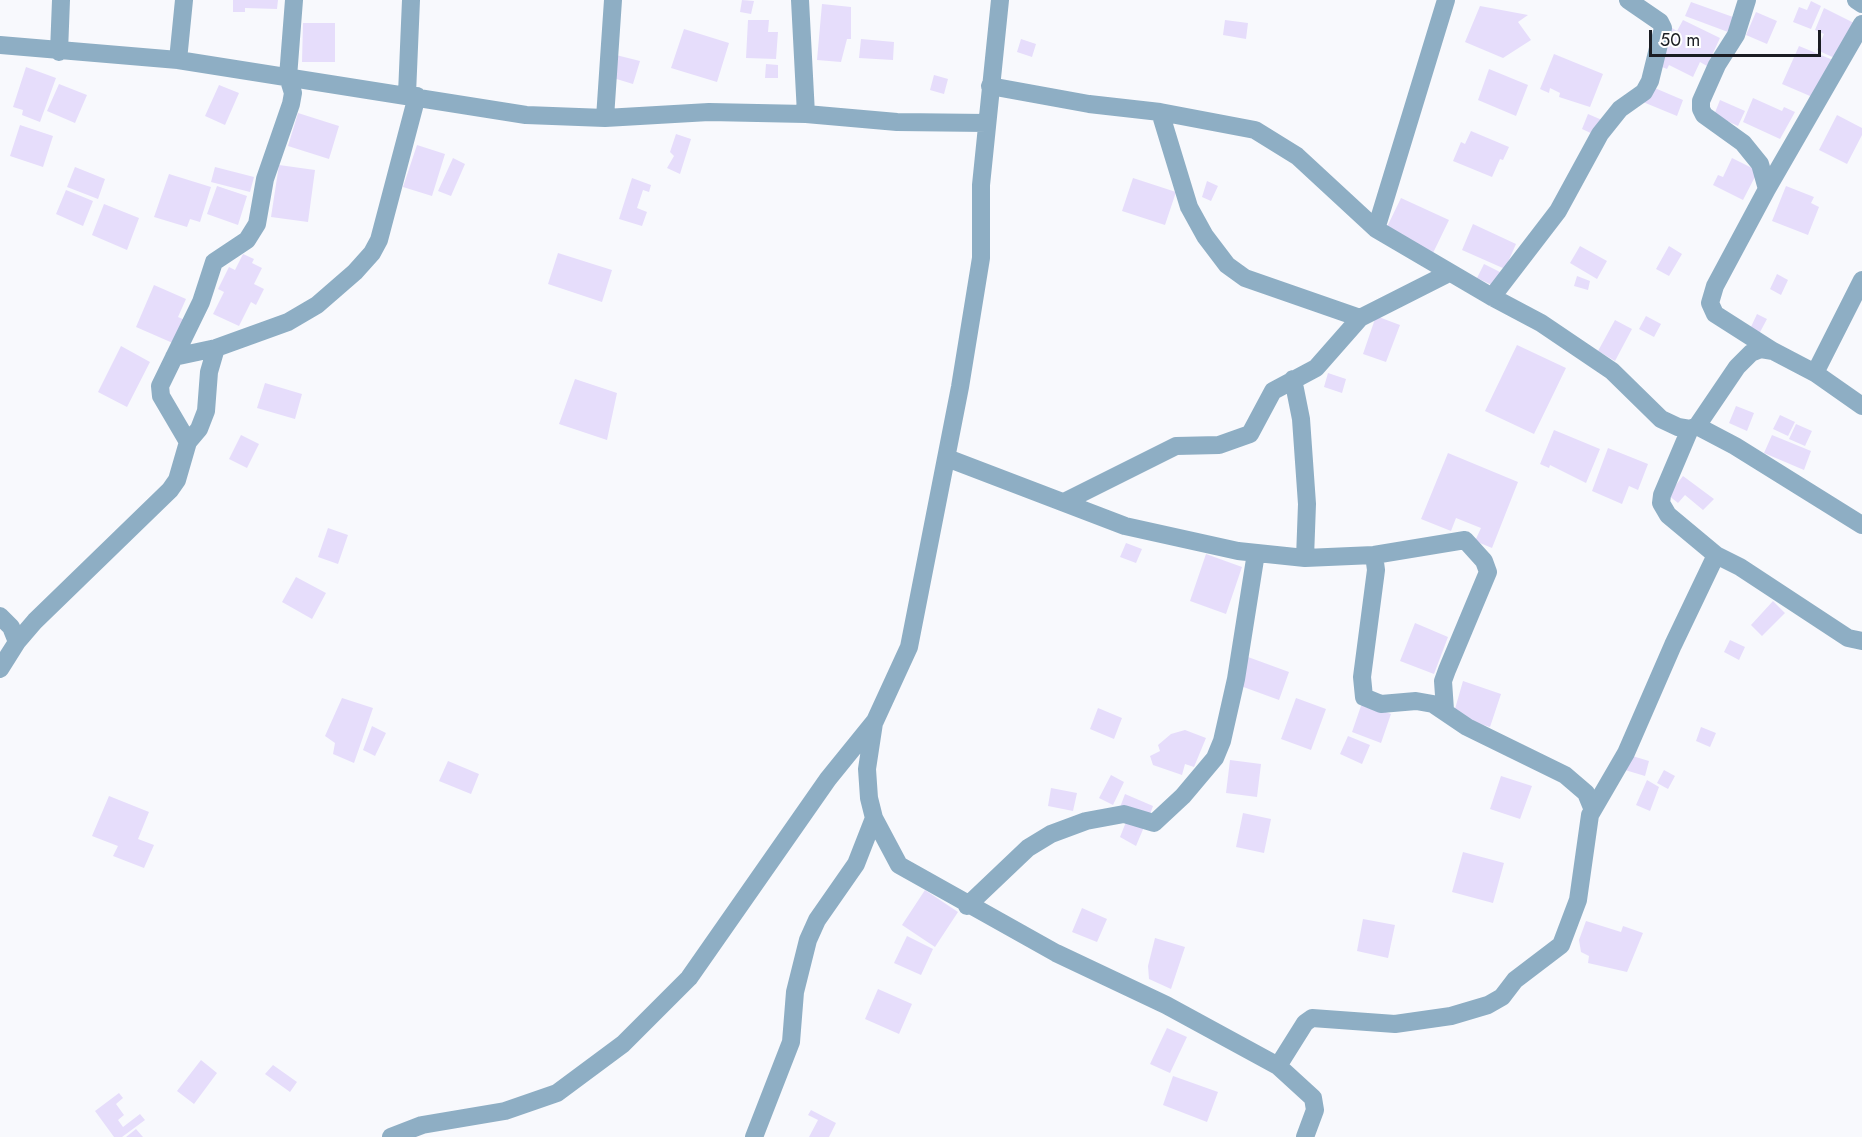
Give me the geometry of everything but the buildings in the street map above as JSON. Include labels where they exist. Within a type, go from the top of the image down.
[{"type":"street","points":[[59,52],[62,0]]},
{"type":"street","points":[[178,60],[184,0]]},
{"type":"street","points":[[188,442],[159,391],[201,302],[214,262],[247,240],[257,224],[268,170],[293,93],[288,77],[294,0]]},
{"type":"street","points":[[174,357],[216,348],[288,322],[317,305],[372,253],[379,240],[412,95],[411,0]]},
{"type":"street","points":[[605,118],[613,0]]},
{"type":"street","points":[[800,0],[806,114]]},
{"type":"street","points":[[391,1137],[422,1125],[506,1111],[557,1093],[623,1044],[689,978],[828,779],[875,721],[909,648],[947,458],[981,258],[981,185],[1000,0]]},
{"type":"street","points":[[1376,229],[1446,0]]},
{"type":"street","points":[[1492,297],[1558,211],[1605,127],[1620,109],[1644,92],[1650,81],[1663,28],[1660,22],[1628,0]]},
{"type":"street","points":[[1747,0],[1736,35],[1717,65],[1701,101],[1701,109],[1704,115],[1743,143],[1760,164],[1767,189]]},
{"type":"street","points":[[1856,0],[1862,4]]},
{"type":"street","points":[[1862,24],[1767,189],[1715,286],[1710,303],[1715,314],[1773,351],[1815,373],[1862,406]]},
{"type":"street","points":[[0,45],[59,52],[178,60],[412,95],[526,115],[605,118],[709,112],[806,114],[897,122],[987,123]]},
{"type":"street","points":[[990,86],[1160,112],[1255,130],[1268,136],[1297,156],[1376,229],[1449,273],[1541,323],[1612,370],[1662,419],[1694,428],[1735,446],[1862,525]]},
{"type":"street","points":[[1160,112],[1190,207],[1205,236],[1227,265],[1245,278],[1360,318]]},
{"type":"street","points":[[1064,502],[1176,446],[1219,445],[1250,434],[1273,392],[1316,368],[1360,318],[1449,273]]},
{"type":"street","points":[[1815,373],[1862,280]]},
{"type":"street","points":[[0,669],[17,642],[79,576],[170,490],[177,480],[188,442],[199,429],[206,411],[209,372],[216,348]]},
{"type":"street","points":[[1773,351],[1761,350],[1751,353],[1737,367],[1694,428],[1664,486],[1661,503],[1668,515],[1716,555],[1740,567],[1848,638],[1862,641]]},
{"type":"street","points":[[1293,379],[1301,419],[1307,504],[1305,558]]},
{"type":"street","points":[[947,458],[1125,526],[1256,553],[1305,558],[1374,555],[1459,539],[1469,543],[1487,566],[1488,572],[1443,681],[1445,710]]},
{"type":"street","points":[[967,906],[1028,848],[1051,834],[1086,821],[1124,814],[1154,823],[1183,796],[1215,758],[1222,741],[1236,680],[1256,553]]},
{"type":"street","points":[[1374,555],[1376,570],[1362,677],[1364,697],[1382,704],[1416,701],[1433,704],[1445,710],[1467,728],[1571,780],[1586,793],[1593,810]]},
{"type":"street","points":[[1278,1066],[1305,1023],[1312,1018],[1395,1024],[1422,1022],[1488,1005],[1502,997],[1515,980],[1556,949],[1565,936],[1578,900],[1588,823],[1593,810],[1626,753],[1673,645],[1716,555]]},
{"type":"street","points":[[0,616],[11,627],[17,642]]},
{"type":"street","points":[[875,721],[867,769],[868,798],[874,818],[899,865],[967,906],[1056,953],[1166,1005],[1278,1066],[1312,1098],[1314,1115],[1305,1137]]},
{"type":"street","points":[[754,1137],[791,1042],[795,993],[808,940],[817,920],[856,864],[874,818]]}]
